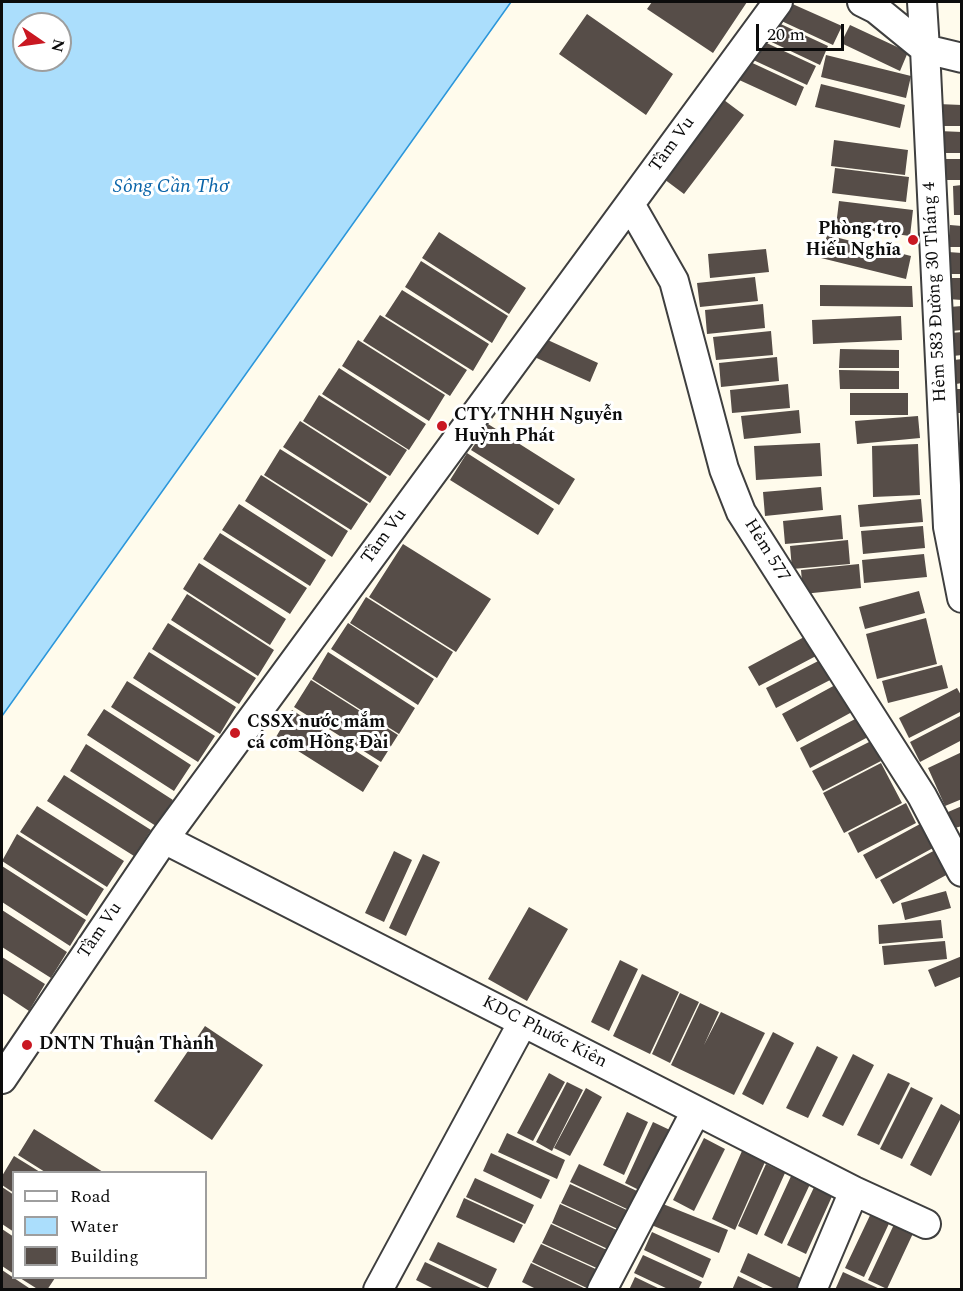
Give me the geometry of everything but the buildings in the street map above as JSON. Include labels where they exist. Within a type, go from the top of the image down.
[{"type":"street","name":"Tầm Vu","points":[[2,1079],[164,839],[778,2]]},
{"type":"street","name":"Hẻm 583 Đường 30 Tháng 4","points":[[922,2],[948,527],[962,598]]},
{"type":"street","points":[[869,5],[925,50],[962,58]]},
{"type":"street","name":"Hẻm 577","points":[[630,204],[674,281],[724,470],[741,512],[922,796],[962,872]]},
{"type":"street","name":"KDC Phước Kiên","points":[[164,839],[854,1191],[926,1224]]},
{"type":"street","points":[[378,1290],[523,1022]]},
{"type":"street","points":[[602,1290],[696,1111]]},
{"type":"street","points":[[812,1290],[854,1191]]},
{"type":"water","name":"Sông Cần Thơ","points":[[2,2],[511,2],[2,716]]},
{"type":"place","name":"Phòng trọ Hiếu Nghĩa","points":[[913,240]]},
{"type":"place","name":"CTY TNHH Nguyễn Huỳnh Phát","points":[[442,426]]},
{"type":"place","name":"CSSX nước mắm cá cơm Hồng Đài","points":[[235,733]]},
{"type":"place","name":"DNTN Thuận Thành","points":[[27,1045]]}]
